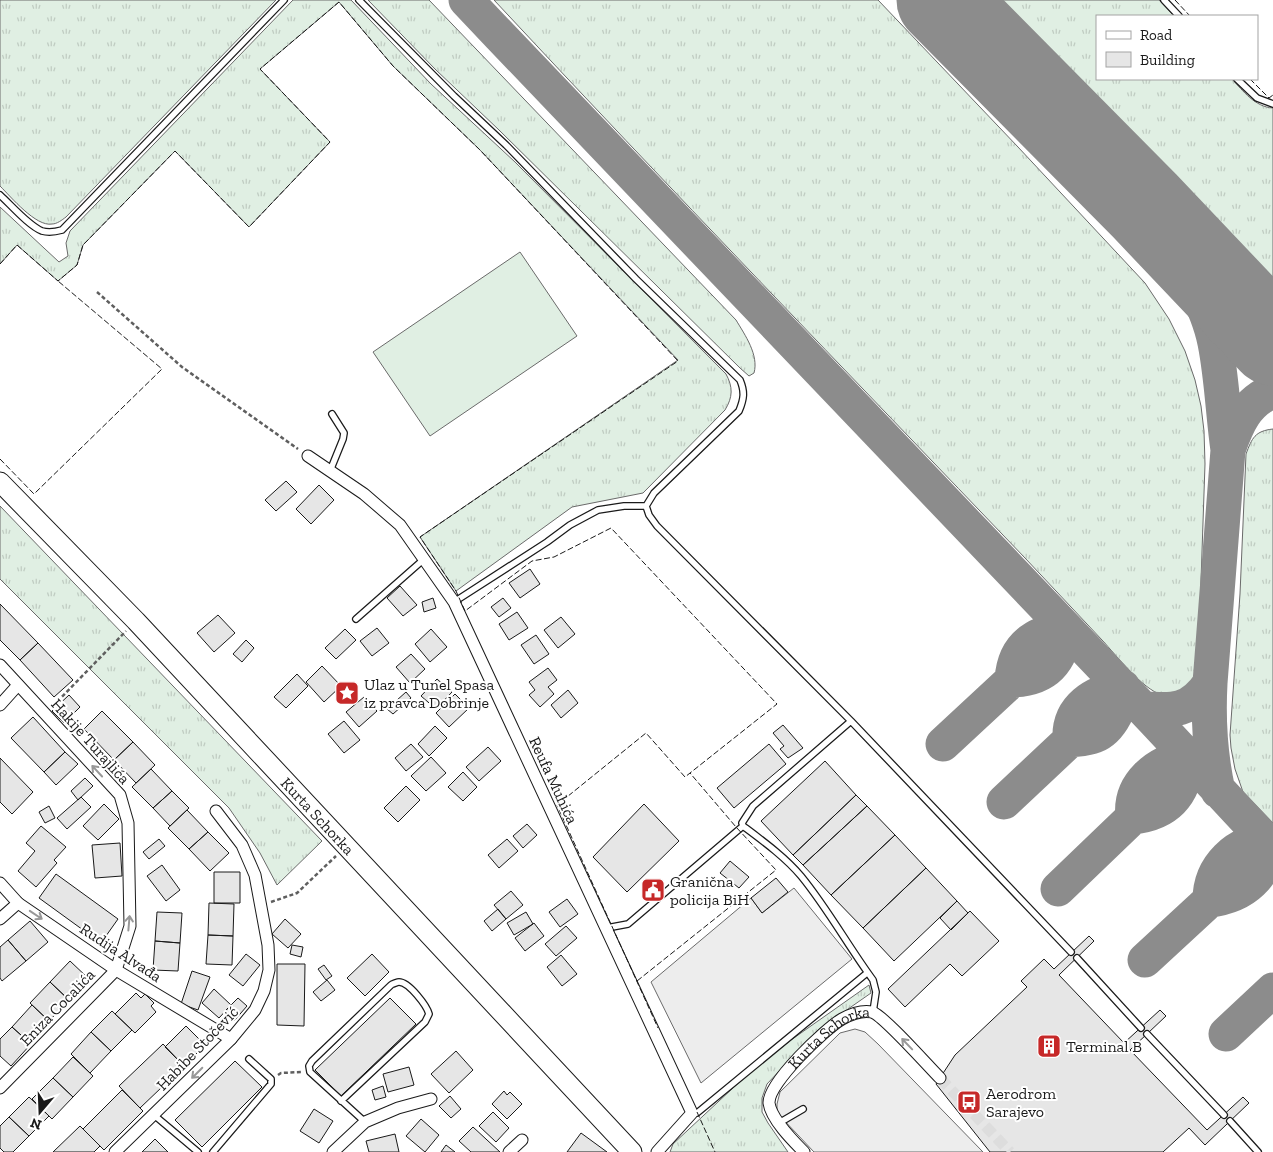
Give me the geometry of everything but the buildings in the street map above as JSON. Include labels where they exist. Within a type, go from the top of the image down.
[{"type":"main road","name":"Kurta Schorka","points":[[0,482],[136,621],[632,1152]]},
{"type":"street","name":"Reufa Muhića","points":[[308,456],[364,494],[400,525],[454,602],[692,1113]]},
{"type":"street","name":"Hakije Turajlića","points":[[0,665],[120,795],[128,823],[130,926],[116,970]]},
{"type":"street","points":[[0,705],[18,685]]},
{"type":"street","name":"Habibe Stočević","points":[[115,1152],[231,1039],[254,1010],[264,991],[269,970],[268,945],[255,875],[242,845],[216,811]]},
{"type":"street","name":"Rudija Alvađa","points":[[0,884],[18,903],[116,970],[231,1039]]},
{"type":"street","points":[[0,919],[18,903]]},
{"type":"street","name":"Eniza Cocalića","points":[[0,1088],[116,970]]},
{"type":"street","name":"Kurta Schorka","points":[[804,1152],[779,1123],[769,1104],[771,1093],[780,1078],[801,1055],[841,1019],[861,1012],[873,1012],[940,1078]]},
{"type":"street","points":[[333,1152],[365,1122],[398,1108],[431,1099]]},
{"type":"street","points":[[657,1152],[692,1113]]},
{"type":"street","points":[[509,1152],[522,1140]]},
{"type":"lane","points":[[0,195],[33,226],[41,231],[52,232],[62,230],[284,0]]},
{"type":"lane","points":[[359,0],[636,279],[740,380],[744,391],[743,402],[739,411],[654,493],[646,506],[649,516],[851,721],[1071,952]]},
{"type":"lane","points":[[1164,0],[1178,15]]},
{"type":"lane","points":[[1238,80],[1257,98],[1273,104]]},
{"type":"lane","points":[[330,470],[344,432],[332,414]]},
{"type":"lane","points":[[454,602],[570,525],[598,510],[624,506],[646,506]]},
{"type":"lane","points":[[356,619],[423,560]]},
{"type":"lane","points":[[606,930],[628,924],[743,826],[742,822],[754,806],[851,721]]},
{"type":"lane","points":[[743,826],[774,850],[800,875],[831,917],[873,980],[876,992],[873,1012]]},
{"type":"lane","points":[[1076,958],[1141,1028]]},
{"type":"lane","points":[[692,1113],[697,1113],[867,973]]},
{"type":"lane","points":[[341,1101],[425,1022],[429,1014],[428,1007],[406,984],[399,982],[391,985],[309,1066],[310,1072],[341,1101],[365,1122]]},
{"type":"lane","points":[[1147,1034],[1224,1115]]},
{"type":"lane","points":[[213,1152],[271,1084],[271,1080],[249,1058]]},
{"type":"lane","points":[[779,1123],[803,1109]]},
{"type":"lane","points":[[154,1115],[198,1152]]},
{"type":"lane","points":[[1230,1121],[1258,1152]]},
{"type":"path","points":[[97,292],[182,367],[308,456]]},
{"type":"path","points":[[45,714],[136,621]]},
{"type":"path","points":[[261,903],[276,901],[298,893],[346,846]]},
{"type":"path","points":[[271,1084],[280,1073],[310,1072]]},
{"type":"green space","points":[[0,0],[276,0],[66,217],[58,223],[46,224],[31,216],[0,186]]},
{"type":"green space","points":[[293,0],[351,0],[431,84],[515,162],[726,374],[730,383],[731,396],[725,410],[643,493],[572,507],[456,591],[420,537],[678,360],[480,150],[393,66],[339,2],[260,69],[330,142],[249,227],[175,151],[83,245],[77,265],[58,281],[17,245],[0,264],[0,207],[59,262],[68,256],[66,243],[70,231]]},
{"type":"green space","points":[[368,0],[429,0],[736,320],[753,352],[755,359],[754,373],[749,376],[740,368],[435,69]]},
{"type":"green space","points":[[494,0],[878,0],[1145,283],[1169,319],[1185,351],[1195,380],[1201,406],[1205,464],[1198,669],[1189,686],[1181,694],[1169,696],[1154,692],[1138,679],[1035,568]]},
{"type":"green space","points":[[999,0],[1159,0],[1173,15],[1096,15],[1096,80],[1233,80],[1255,102],[1273,108],[1273,290]]},
{"type":"green space","points":[[520,252],[577,336],[430,436],[373,352]]},
{"type":"green space","points":[[1273,429],[1273,823],[1243,792],[1235,769],[1230,735],[1240,594],[1246,454],[1255,436]]},
{"type":"green space","points":[[0,506],[322,841],[277,885],[260,853],[229,808],[0,579]]},
{"type":"green space","points":[[869,985],[871,993],[818,1030],[767,1084],[762,1098],[762,1112],[788,1152],[670,1152],[673,1144],[749,1073],[791,1040]]},
{"type":"shaded area","points":[[794,888],[852,959],[701,1083],[651,982],[751,898],[762,913]]},
{"type":"shaded area","points":[[855,1029],[865,1032],[878,1044],[983,1152],[814,1152],[777,1111],[780,1092],[840,1033]]},
{"type":"taxiway","points":[[466,0],[1139,705],[1273,848]]},
{"type":"taxiway","points":[[1145,206],[1186,272],[1204,307],[1215,343],[1228,450],[1235,431],[1249,408],[1256,401],[1273,391]]},
{"type":"taxiway","points":[[1142,708],[1163,710],[1180,708],[1196,699],[1210,683],[1228,450]]},
{"type":"taxiway","points":[[1065,628],[1060,650],[1050,666],[1034,676],[1012,680],[1017,659],[1021,650],[1027,644],[1044,634],[1065,628]]},
{"type":"taxiway","points":[[943,744],[1012,680]]},
{"type":"taxiway","points":[[1210,683],[1210,737],[1218,791]]},
{"type":"taxiway","points":[[1123,687],[1121,701],[1115,715],[1106,728],[1091,737],[1070,740],[1073,718],[1078,710],[1093,697],[1112,689],[1123,687]]},
{"type":"taxiway","points":[[1004,802],[1070,740]]},
{"type":"taxiway","points":[[1188,757],[1183,781],[1173,799],[1156,811],[1133,817],[1133,805],[1136,794],[1147,776],[1166,763],[1188,757]]},
{"type":"taxiway","points":[[1058,889],[1133,817]]},
{"type":"taxiway","points":[[1270,841],[1264,864],[1252,882],[1233,894],[1210,900],[1211,888],[1215,877],[1227,858],[1246,845],[1270,841]]},
{"type":"taxiway","points":[[1145,960],[1210,900]]},
{"type":"taxiway","points":[[1226,1034],[1273,990]]},
{"type":"runway","points":[[941,0],[1145,206],[1273,341]]},
{"type":"tunnel","points":[[940,1078],[1010,1152]]},
{"type":"fence","points":[[1175,0],[1189,15]]},
{"type":"fence","points":[[0,264],[17,245],[58,281],[77,265],[83,245],[175,151],[249,227],[330,142],[260,69],[339,2],[393,66],[480,150],[678,361],[420,537],[456,591],[465,611],[532,561],[554,557],[611,528],[777,704],[685,777],[646,733],[557,805],[658,1028]]},
{"type":"fence","points":[[1251,80],[1269,98],[1273,95]]},
{"type":"fence","points":[[0,459],[34,494],[162,369],[58,281]]},
{"type":"fence","points":[[637,981],[776,870],[690,773]]},
{"type":"fence","points":[[697,1112],[715,1152]]},
{"type":"place","name":"Ulaz u Tunel Spasa iz pravca Dobrinje","points":[[347,693]]},
{"type":"place","name":"Granična policija BiH","points":[[653,890]]},
{"type":"place","name":"Terminal B","points":[[1049,1046]]},
{"type":"place","name":"Aerodrom Sarajevo","points":[[969,1102]]}]
